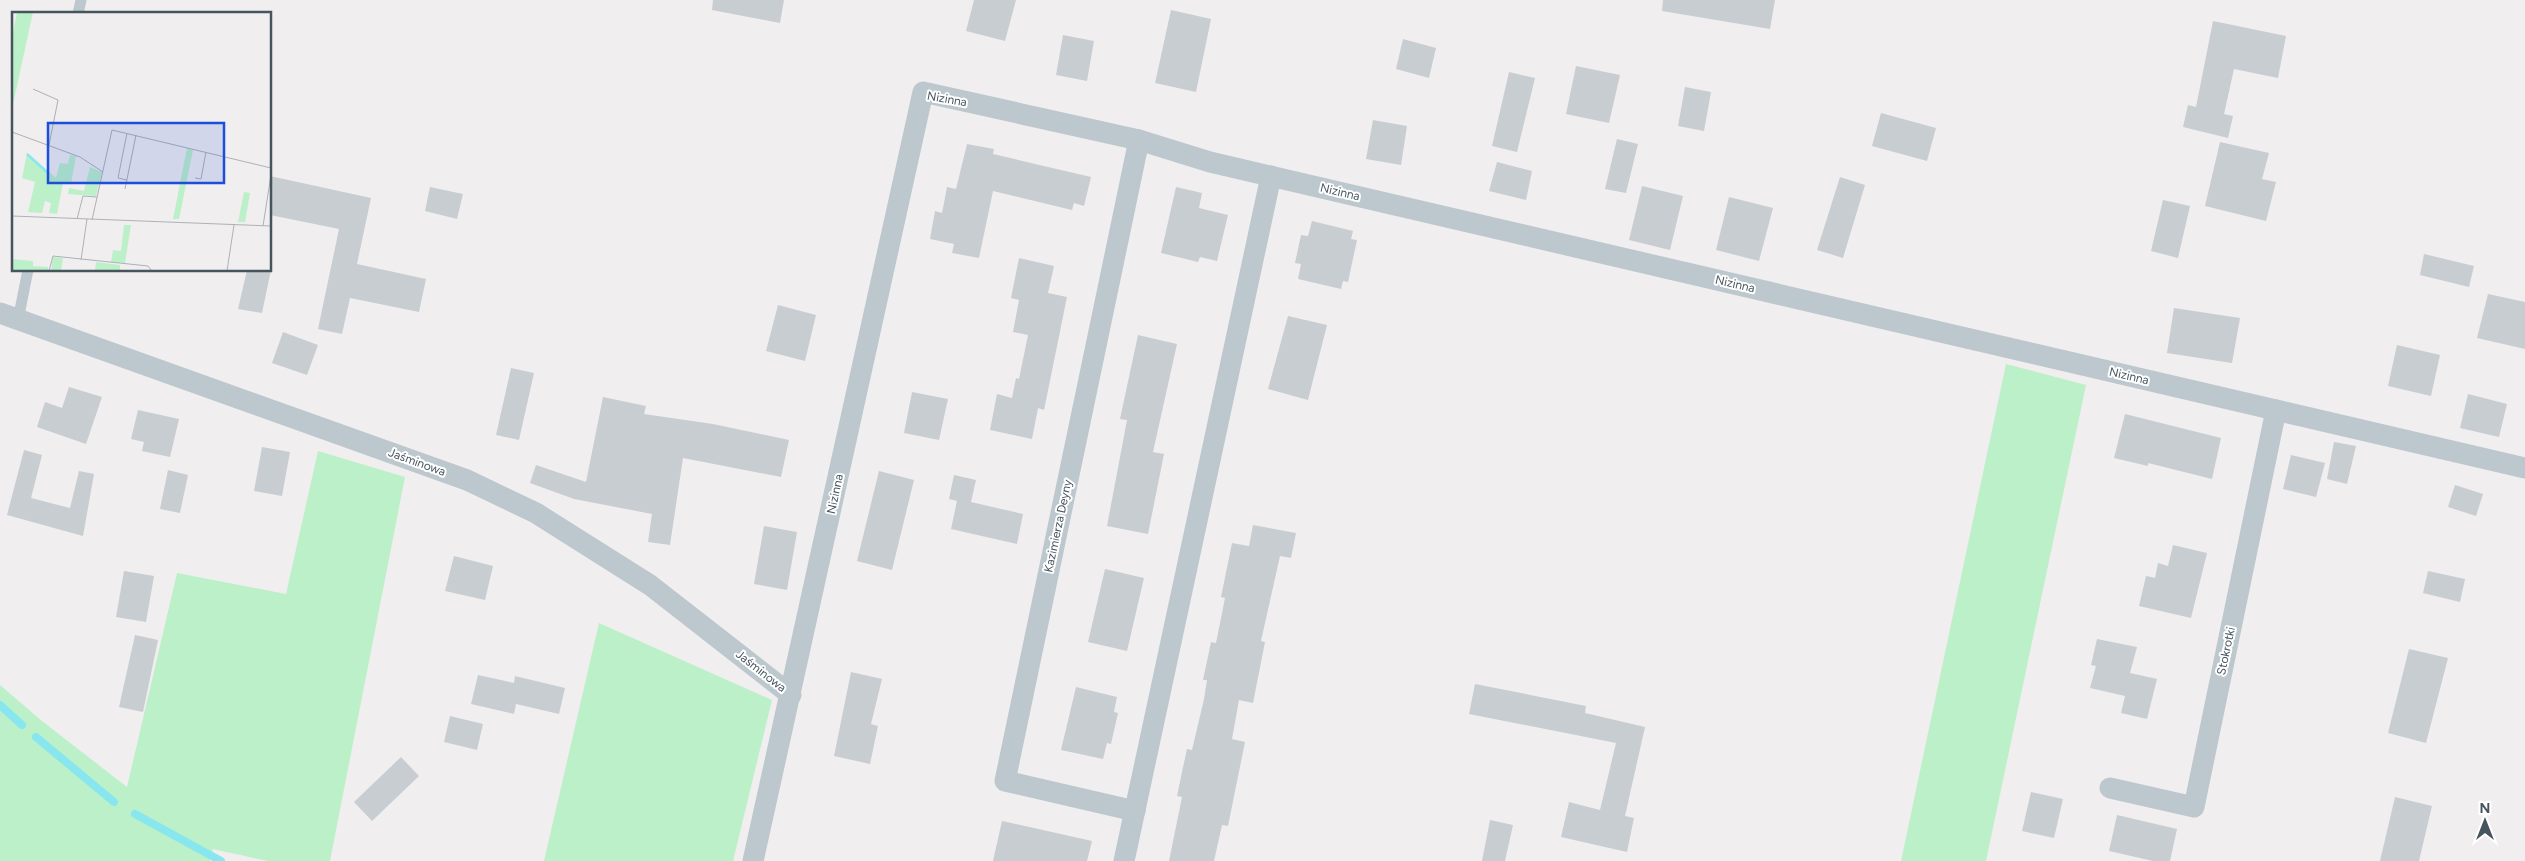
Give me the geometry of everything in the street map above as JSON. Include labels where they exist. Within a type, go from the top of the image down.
[{"type":"street","name":"Nizinna","points":[[753,861],[923,92],[1139,140],[1210,162],[2525,468]]},
{"type":"street","name":"Kazimierza Deyny","points":[[1135,811],[1005,781],[1139,140]]},
{"type":"street","points":[[1124,861],[1271,176]]},
{"type":"street","name":"Jaśminowa","points":[[9,316],[467,480],[536,513],[650,585],[791,695]]},
{"type":"street","name":"Stokrotki","points":[[2110,788],[2194,807],[2276,410]]},
{"type":"lane","points":[[9,316],[28,271]]},
{"type":"green space","points":[[2006,364],[2086,385],[1986,861],[1901,861]]},
{"type":"green space","points":[[318,451],[405,477],[330,861],[268,861],[213,849],[210,861],[0,861],[0,685],[42,721],[127,787],[177,573],[286,594]]},
{"type":"green space","points":[[599,623],[772,700],[733,861],[544,861]]},
{"type":"building","points":[[713,0],[784,0],[780,23],[712,10]]},
{"type":"building","points":[[974,0],[1016,0],[1005,41],[966,31]]},
{"type":"building","points":[[1663,0],[1775,0],[1770,29],[1662,11]]},
{"type":"building","points":[[1171,10],[1211,19],[1196,92],[1155,83]]},
{"type":"building","points":[[2213,21],[2286,36],[2278,78],[2234,69],[2224,114],[2233,116],[2228,138],[2183,127],[2188,105],[2196,107]]},
{"type":"building","points":[[1063,35],[1094,41],[1087,81],[1056,75]]},
{"type":"building","points":[[1403,39],[1436,48],[1429,78],[1396,69]]},
{"type":"building","points":[[1576,66],[1620,75],[1609,123],[1566,114]]},
{"type":"building","points":[[1509,72],[1535,78],[1517,152],[1492,146]]},
{"type":"building","points":[[1685,87],[1711,92],[1704,131],[1678,126]]},
{"type":"building","points":[[1881,113],[1936,128],[1927,161],[1872,146]]},
{"type":"building","points":[[1373,120],[1407,126],[1401,165],[1366,159]]},
{"type":"building","points":[[1617,139],[1638,144],[1626,193],[1605,189]]},
{"type":"building","points":[[2220,142],[2269,153],[2262,179],[2276,182],[2266,221],[2205,206]]},
{"type":"building","points":[[967,144],[994,149],[993,154],[1091,177],[1084,206],[1074,203],[1072,210],[993,191],[979,258],[952,253],[954,244],[930,239],[935,211],[942,213],[947,187],[956,189]]},
{"type":"building","points":[[1497,162],[1532,171],[1526,200],[1489,191]]},
{"type":"building","points":[[271,176],[371,198],[357,264],[426,279],[419,312],[350,298],[342,334],[318,329],[339,229],[271,215]]},
{"type":"building","points":[[1840,177],[1865,185],[1843,258],[1817,250]]},
{"type":"building","points":[[1642,186],[1683,196],[1670,250],[1629,240]]},
{"type":"building","points":[[430,187],[463,194],[457,219],[425,211]]},
{"type":"building","points":[[1176,187],[1202,193],[1199,208],[1228,215],[1217,261],[1200,257],[1198,262],[1161,253]]},
{"type":"building","points":[[1729,197],[1773,208],[1759,261],[1716,250]]},
{"type":"building","points":[[2163,200],[2190,206],[2178,258],[2151,251]]},
{"type":"building","points":[[1312,221],[1353,231],[1351,239],[1357,240],[1348,282],[1343,281],[1341,289],[1298,279],[1301,264],[1295,263],[1301,235],[1308,236]]},
{"type":"building","points":[[2424,254],[2474,266],[2469,287],[2420,275]]},
{"type":"building","points":[[1019,258],[1054,266],[1048,293],[1067,297],[1044,410],[1038,408],[1032,439],[990,430],[997,394],[1012,398],[1016,378],[1019,379],[1028,335],[1013,332],[1019,300],[1011,298]]},
{"type":"building","points":[[247,271],[271,271],[262,313],[238,309]]},
{"type":"building","points":[[2488,294],[2525,302],[2525,349],[2477,338]]},
{"type":"building","points":[[778,305],[816,315],[805,361],[766,351]]},
{"type":"building","points":[[2174,308],[2240,318],[2232,363],[2167,353]]},
{"type":"building","points":[[1288,316],[1327,325],[1308,400],[1268,389]]},
{"type":"building","points":[[283,332],[318,345],[307,375],[272,363]]},
{"type":"building","points":[[1138,335],[1177,344],[1153,452],[1164,454],[1148,534],[1107,526],[1127,420],[1120,419]]},
{"type":"building","points":[[2397,345],[2440,355],[2431,396],[2388,386]]},
{"type":"building","points":[[511,368],[534,373],[519,440],[496,435]]},
{"type":"building","points":[[69,387],[102,397],[86,444],[37,427],[45,402],[62,408]]},
{"type":"building","points":[[912,392],[948,399],[939,440],[904,433]]},
{"type":"building","points":[[2468,394],[2507,404],[2499,437],[2460,428]]},
{"type":"building","points":[[603,397],[646,406],[644,414],[713,424],[789,440],[781,477],[683,458],[670,545],[648,542],[652,514],[574,499],[530,483],[536,465],[586,482]]},
{"type":"building","points":[[138,410],[179,419],[170,457],[142,451],[144,442],[131,439]]},
{"type":"building","points":[[2125,414],[2221,438],[2212,479],[2148,463],[2148,466],[2114,458]]},
{"type":"building","points":[[2334,442],[2356,446],[2347,484],[2327,479]]},
{"type":"building","points":[[262,447],[290,452],[282,496],[254,491]]},
{"type":"building","points":[[24,450],[42,455],[31,498],[70,508],[79,471],[94,474],[83,536],[7,515]]},
{"type":"building","points":[[2291,455],[2325,463],[2316,497],[2283,489]]},
{"type":"building","points":[[168,470],[188,475],[180,513],[160,509]]},
{"type":"building","points":[[879,471],[914,480],[892,570],[857,561]]},
{"type":"building","points":[[954,475],[976,480],[971,502],[1023,514],[1017,544],[951,529],[957,501],[949,499]]},
{"type":"building","points":[[2455,485],[2483,494],[2476,516],[2448,507]]},
{"type":"building","points":[[1253,525],[1296,533],[1291,558],[1280,556],[1261,641],[1265,642],[1253,703],[1239,700],[1232,739],[1245,742],[1228,826],[1222,825],[1214,861],[1169,861],[1182,797],[1177,796],[1187,749],[1192,750],[1204,699],[1207,680],[1203,680],[1211,642],[1216,643],[1225,598],[1221,597],[1232,543],[1249,546]]},
{"type":"building","points":[[764,526],[797,532],[787,590],[754,584]]},
{"type":"building","points":[[2173,545],[2207,553],[2191,618],[2139,606],[2146,576],[2155,578],[2158,563],[2168,566]]},
{"type":"building","points":[[454,556],[493,566],[485,600],[445,591]]},
{"type":"building","points":[[1105,569],[1144,578],[1127,651],[1088,642]]},
{"type":"building","points":[[124,571],[154,576],[146,622],[116,617]]},
{"type":"building","points":[[2428,571],[2465,579],[2460,602],[2423,593]]},
{"type":"building","points":[[135,635],[158,640],[143,712],[119,707]]},
{"type":"building","points":[[2097,639],[2137,647],[2130,673],[2157,679],[2147,719],[2121,713],[2125,696],[2090,688],[2096,666],[2091,665]]},
{"type":"building","points":[[2409,649],[2448,658],[2426,743],[2388,733]]},
{"type":"building","points":[[851,672],[882,679],[871,724],[878,726],[870,764],[834,756]]},
{"type":"building","points":[[478,675],[514,683],[515,676],[565,688],[559,714],[516,704],[514,714],[471,704]]},
{"type":"building","points":[[1475,684],[1586,706],[1585,713],[1645,727],[1625,816],[1634,818],[1627,852],[1561,837],[1569,802],[1600,810],[1616,743],[1469,714]]},
{"type":"building","points":[[1076,687],[1117,697],[1114,712],[1118,713],[1111,744],[1107,743],[1103,759],[1061,750]]},
{"type":"building","points":[[450,716],[483,724],[477,750],[444,742]]},
{"type":"building","points":[[401,757],[419,776],[372,821],[354,802]]},
{"type":"building","points":[[2031,792],[2063,799],[2054,838],[2022,831]]},
{"type":"building","points":[[2395,797],[2432,806],[2419,861],[2380,861]]},
{"type":"building","points":[[2117,815],[2177,829],[2170,861],[2153,861],[2109,851]]},
{"type":"building","points":[[1490,820],[1513,825],[1505,861],[1482,861]]},
{"type":"building","points":[[1002,821],[1092,841],[1087,861],[993,861]]},
{"type":"waterway","points":[[0,705],[22,725]]},
{"type":"waterway","points":[[36,737],[114,802]]},
{"type":"waterway","points":[[135,814],[221,861]]}]
